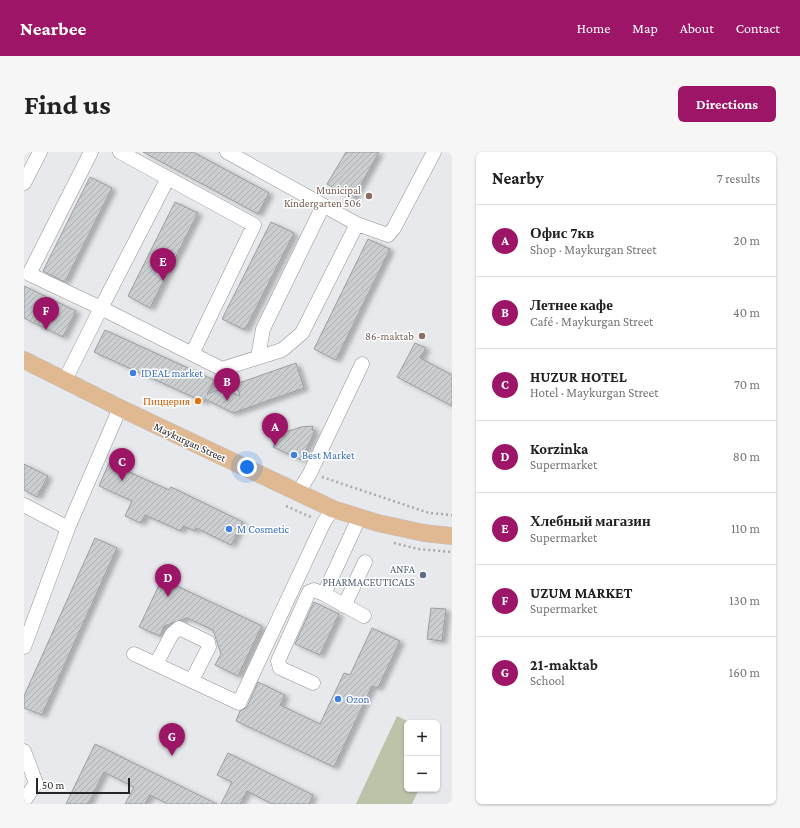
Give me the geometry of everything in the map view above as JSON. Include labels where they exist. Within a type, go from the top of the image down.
[{"type":"main road","name":"Maykurgan Street","points":[[24,360],[120,408],[333,509],[359,518],[401,529],[452,536]]},
{"type":"lane","points":[[24,183],[40,152]]},
{"type":"lane","points":[[91,152],[29,274],[101,308],[222,369],[282,350],[302,333],[357,224]]},
{"type":"lane","points":[[120,152],[254,225],[192,354]]},
{"type":"lane","points":[[227,152],[357,224],[388,234],[394,228],[434,152]]},
{"type":"lane","points":[[65,380],[168,178]]},
{"type":"lane","points":[[258,357],[263,329],[323,206]]},
{"type":"lane","points":[[298,493],[310,473],[362,364]]},
{"type":"lane","points":[[24,647],[68,528],[120,408]]},
{"type":"lane","points":[[24,505],[68,528]]},
{"type":"lane","points":[[134,654],[239,703],[324,522],[333,509]]},
{"type":"lane","points":[[324,594],[359,518]]},
{"type":"lane","points":[[344,606],[365,562]]},
{"type":"lane","points":[[314,683],[280,668],[278,661],[309,592],[314,590],[324,594],[364,616]]},
{"type":"lane","points":[[156,664],[172,634],[179,628],[189,631],[208,642],[209,647],[192,680]]},
{"type":"lane","points":[[24,751],[36,783],[24,801]]},
{"type":"path","points":[[310,473],[429,513],[452,515]]},
{"type":"green space","points":[[397,716],[405,720],[404,792],[418,792],[412,804],[356,804]]},
{"type":"building","points":[[143,152],[193,152],[269,193],[258,214]]},
{"type":"building","points":[[346,152],[379,152],[353,199],[327,184]]},
{"type":"building","points":[[90,177],[112,188],[65,282],[43,271]]},
{"type":"building","points":[[175,202],[198,213],[150,308],[128,296]]},
{"type":"building","points":[[271,222],[294,233],[245,330],[222,319]]},
{"type":"building","points":[[368,239],[390,249],[336,360],[314,349]]},
{"type":"building","points":[[24,286],[76,311],[63,337],[24,318]]},
{"type":"building","points":[[105,330],[214,380],[207,394],[221,389],[240,396],[236,384],[296,363],[304,388],[233,413],[205,399],[204,402],[94,352]]},
{"type":"building","points":[[415,343],[426,348],[420,358],[452,375],[452,406],[397,377]]},
{"type":"building","points":[[313,426],[312,430],[315,431],[301,460],[273,447],[279,434],[301,427]]},
{"type":"building","points":[[109,463],[169,490],[171,487],[243,522],[231,545],[196,528],[195,531],[183,526],[181,531],[145,515],[141,523],[125,516],[132,501],[99,486]]},
{"type":"building","points":[[24,464],[48,476],[37,497],[24,490]]},
{"type":"building","points":[[95,538],[117,548],[42,715],[24,708],[24,696]]},
{"type":"building","points":[[162,579],[262,626],[238,676],[215,665],[221,654],[213,630],[187,618],[164,626],[160,636],[139,627]]},
{"type":"building","points":[[314,602],[339,614],[320,655],[295,644]]},
{"type":"building","points":[[431,608],[446,609],[442,641],[427,639]]},
{"type":"building","points":[[372,628],[400,641],[378,688],[372,686],[334,767],[236,721],[240,711],[247,707],[258,682],[285,695],[280,705],[320,724],[344,673],[350,675]]},
{"type":"building","points":[[95,744],[217,804],[168,804],[150,795],[145,804],[125,804],[134,787],[104,772],[88,804],[66,804]]},
{"type":"building","points":[[228,753],[313,795],[309,804],[272,804],[247,791],[240,804],[221,804],[232,782],[217,775]]},
{"type":"place","name":"Municipal Kindergarten 506","points":[[369,196]]},
{"type":"place","name":"Хлебный магазин","points":[[163,281]]},
{"type":"place","name":"UZUM MARKET","points":[[46,330]]},
{"type":"place","name":"86-maktab","points":[[422,336]]},
{"type":"place","name":"IDEAL market","points":[[133,373]]},
{"type":"place","name":"Пиццерия","points":[[198,401]]},
{"type":"place","name":"Летнее кафе","points":[[227,401]]},
{"type":"place","name":"Офис 7кв","points":[[275,446]]},
{"type":"place","name":"Best Market","points":[[294,455]]},
{"type":"place","name":"HUZUR HOTEL","points":[[122,481]]},
{"type":"place","name":"M Cosmetic","points":[[229,529]]},
{"type":"place","name":"ANFA PHARMACEUTICALS","points":[[423,575]]},
{"type":"place","name":"Korzinka","points":[[168,597]]},
{"type":"place","name":"Ozon","points":[[338,699]]},
{"type":"place","name":"21-maktab","points":[[172,756]]}]
